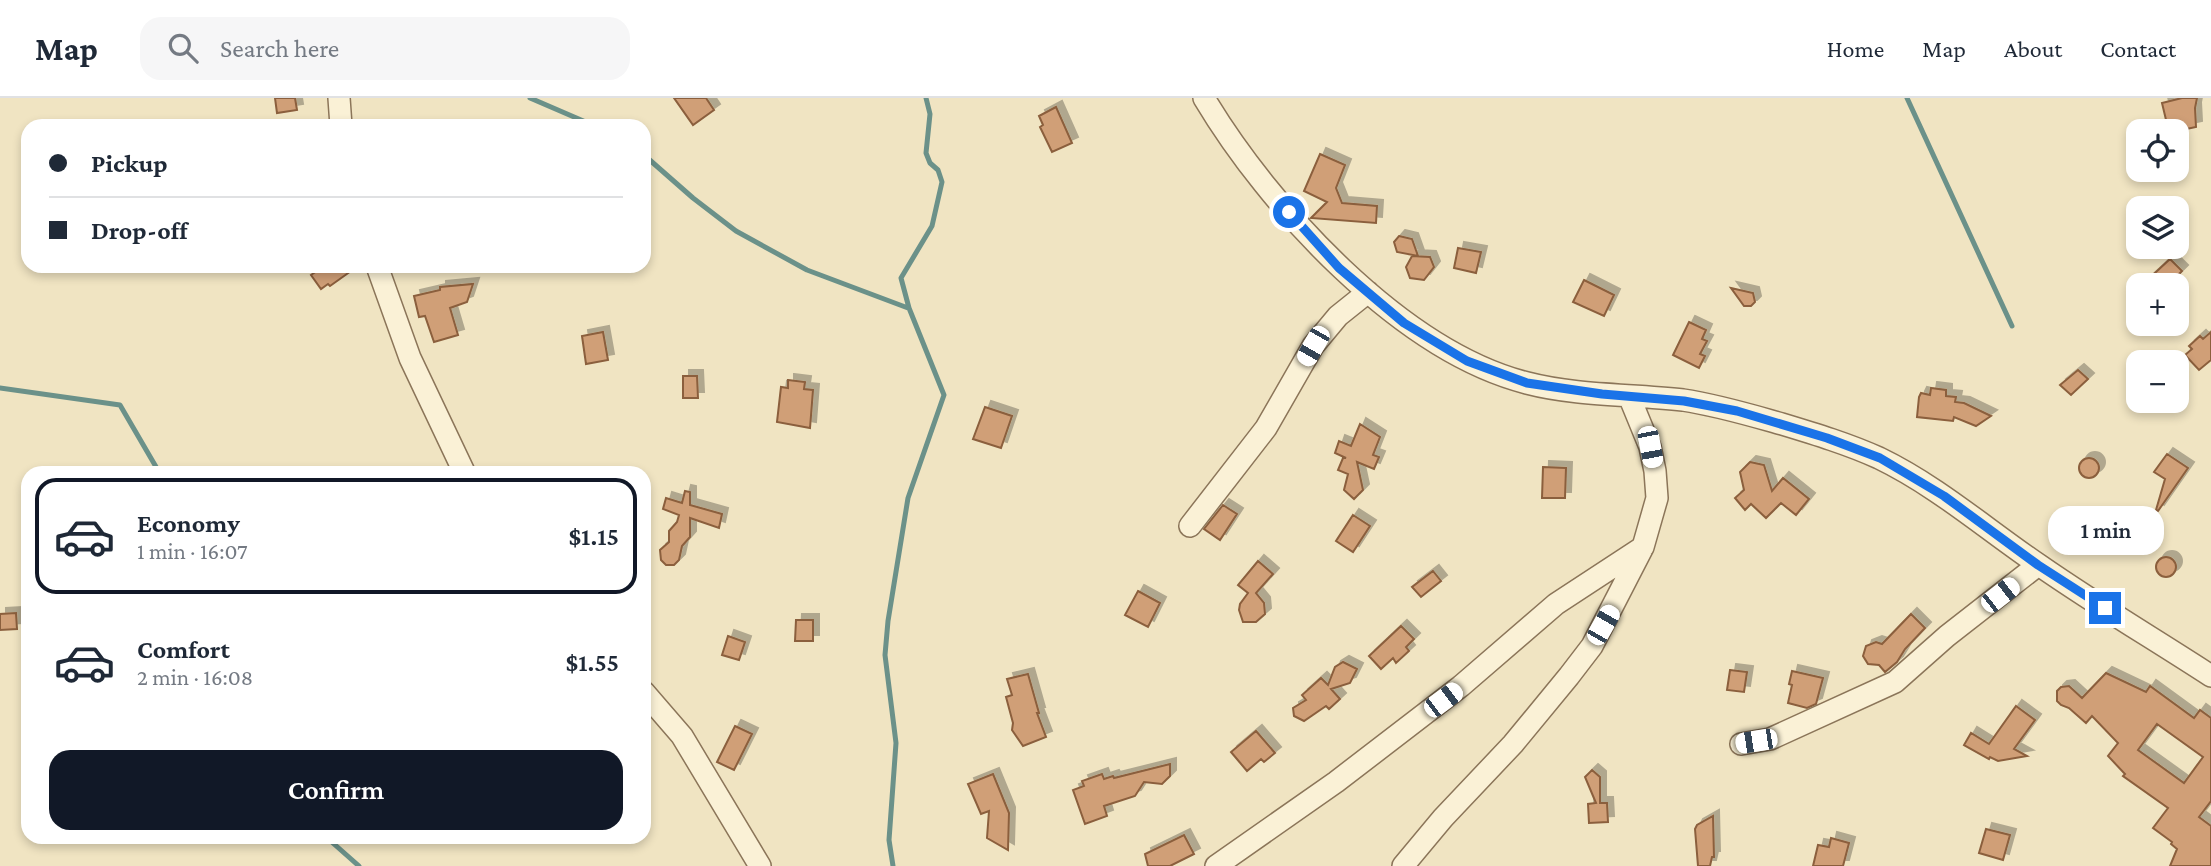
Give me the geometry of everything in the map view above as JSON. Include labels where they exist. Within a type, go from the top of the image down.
[{"type":"street","points":[[339,98],[340,119]]},
{"type":"street","points":[[1204,98],[1217,120],[1272,193],[1339,268],[1404,323],[1467,361],[1527,383],[1684,401],[1737,411],[1827,438],[1880,458],[1944,496],[2038,565],[2211,676]]},
{"type":"street","points":[[380,273],[410,358],[461,466]]},
{"type":"street","points":[[1190,526],[1266,428],[1313,346],[1338,316],[1368,292]]},
{"type":"street","points":[[1403,866],[1436,826],[1513,744],[1569,676],[1598,636],[1643,547],[1657,498],[1655,471],[1650,447],[1629,396]]},
{"type":"street","points":[[1216,866],[1336,782],[1461,686],[1556,604],[1643,547]]},
{"type":"street","points":[[1741,744],[1770,739],[1895,682],[1947,636],[2038,565]]},
{"type":"street","points":[[651,700],[682,736],[760,866]]},
{"type":"building","points":[[275,98],[295,98],[297,110],[277,113]]},
{"type":"building","points":[[674,98],[706,98],[714,110],[693,125]]},
{"type":"building","points":[[2182,98],[2197,98],[2196,127],[2189,128],[2189,119],[2166,119],[2162,103]]},
{"type":"building","points":[[1056,107],[1072,143],[1052,152],[1040,127],[1043,125],[1039,116]]},
{"type":"building","points":[[1320,154],[1345,165],[1336,188],[1342,203],[1377,206],[1376,223],[1311,218],[1327,202],[1304,191]]},
{"type":"building","points":[[1399,236],[1412,239],[1418,256],[1397,252],[1394,242]]},
{"type":"building","points":[[1458,248],[1481,252],[1476,273],[1454,268]]},
{"type":"building","points":[[1412,256],[1430,257],[1434,267],[1424,280],[1410,278],[1406,267]]},
{"type":"building","points":[[2170,259],[2182,271],[2180,273],[2155,273]]},
{"type":"building","points":[[314,273],[348,273],[321,289],[311,275]]},
{"type":"building","points":[[1584,280],[1614,295],[1604,316],[1573,302]]},
{"type":"building","points":[[473,284],[467,302],[450,308],[458,335],[434,342],[425,316],[419,317],[414,296],[440,290],[440,287]]},
{"type":"building","points":[[1731,288],[1753,293],[1755,302],[1751,306],[1744,306]]},
{"type":"building","points":[[1689,322],[1706,330],[1702,339],[1707,341],[1700,354],[1705,356],[1699,368],[1673,355]]},
{"type":"building","points":[[603,332],[608,360],[586,364],[582,336]]},
{"type":"building","points":[[2211,332],[2211,360],[2199,370],[2189,359],[2189,352],[2192,349],[2189,346],[2200,336],[2203,339]]},
{"type":"building","points":[[2078,370],[2088,379],[2071,395],[2060,385]]},
{"type":"building","points":[[683,376],[697,376],[698,398],[683,398]]},
{"type":"building","points":[[788,380],[805,382],[804,389],[813,390],[810,428],[777,422],[781,387],[788,388]]},
{"type":"building","points":[[1931,388],[1946,390],[1946,396],[1956,397],[1955,402],[1964,403],[1991,416],[1976,426],[1954,417],[1953,421],[1917,417],[1919,397],[1921,393],[1930,395]]},
{"type":"building","points":[[985,407],[1012,416],[1001,448],[973,439]]},
{"type":"building","points":[[1360,424],[1380,437],[1373,455],[1379,457],[1374,469],[1357,462],[1363,490],[1354,499],[1344,490],[1348,474],[1338,470],[1343,458],[1346,458],[1335,453],[1339,441],[1351,446]]},
{"type":"building","points":[[2167,454],[2188,468],[2158,511],[2156,510],[2165,479],[2154,472]]},
{"type":"building","points":[[2089,458],[2096,461],[2099,468],[2096,475],[2089,478],[2082,475],[2079,468],[2082,461]]},
{"type":"building","points":[[1750,462],[1764,465],[1772,491],[1783,478],[1809,499],[1796,515],[1781,503],[1766,518],[1751,504],[1745,510],[1735,498],[1744,490],[1740,472]]},
{"type":"building","points":[[1543,467],[1566,468],[1565,498],[1542,498]]},
{"type":"building","points":[[685,491],[690,492],[690,505],[722,514],[719,528],[690,518],[690,537],[682,546],[679,560],[674,565],[666,565],[661,560],[660,550],[669,542],[669,531],[679,515],[663,509],[666,498],[682,503]]},
{"type":"building","points":[[1223,505],[1237,514],[1220,540],[1204,529]]},
{"type":"building","points":[[1353,515],[1370,526],[1353,552],[1336,541]]},
{"type":"building","points":[[2166,557],[2173,560],[2176,567],[2173,574],[2166,577],[2159,574],[2156,567],[2159,560]]},
{"type":"building","points":[[1258,561],[1273,574],[1256,593],[1264,603],[1265,614],[1256,622],[1243,622],[1240,604],[1248,593],[1238,585]]},
{"type":"building","points":[[1433,571],[1441,581],[1421,597],[1412,587]]},
{"type":"building","points":[[1138,591],[1160,603],[1148,627],[1125,615]]},
{"type":"building","points":[[16,613],[17,629],[0,630],[0,614]]},
{"type":"building","points":[[1911,614],[1925,628],[1897,662],[1885,672],[1879,665],[1868,664],[1863,656],[1866,646],[1876,642],[1882,644]]},
{"type":"building","points":[[796,620],[813,620],[813,641],[795,641]]},
{"type":"building","points":[[1401,626],[1414,639],[1406,647],[1409,651],[1396,663],[1393,658],[1381,669],[1369,656]]},
{"type":"building","points":[[728,636],[745,642],[739,660],[722,655]]},
{"type":"building","points":[[1343,662],[1357,669],[1350,683],[1331,689],[1340,699],[1329,709],[1326,706],[1304,721],[1294,716],[1293,708],[1306,700],[1302,695],[1321,678],[1328,685],[1335,667]]},
{"type":"building","points":[[1730,670],[1747,672],[1744,692],[1727,690]]},
{"type":"building","points":[[1792,671],[1823,678],[1816,704],[1807,708],[1788,703]]},
{"type":"building","points":[[2106,673],[2146,692],[2150,686],[2194,718],[2200,710],[2211,718],[2211,801],[2199,817],[2211,826],[2211,866],[2170,866],[2177,849],[2153,828],[2168,808],[2123,776],[2125,774],[2108,756],[2118,743],[2092,716],[2086,723],[2069,708],[2061,705],[2057,701],[2057,691],[2061,687],[2069,686],[2082,698]],"holes":[[[2157,724],[2203,757],[2184,783],[2138,750]]]},
{"type":"building","points":[[1028,674],[1046,737],[1023,746],[1012,730],[1013,723],[1006,697],[1012,695],[1007,679]]},
{"type":"building","points":[[2016,706],[2035,720],[2014,749],[2027,756],[1998,761],[1964,745],[1971,733],[1989,744]]},
{"type":"building","points":[[735,726],[752,734],[734,770],[717,762]]},
{"type":"building","points":[[1256,731],[1275,753],[1264,762],[1261,759],[1247,771],[1231,752]]},
{"type":"building","points":[[1170,764],[1170,776],[1162,784],[1144,782],[1135,796],[1104,806],[1107,816],[1085,824],[1073,790],[1084,786],[1082,781],[1102,774],[1104,779],[1114,778]]},
{"type":"building","points":[[1592,770],[1600,777],[1600,803],[1607,803],[1608,822],[1589,823],[1588,804],[1596,803],[1585,777]]},
{"type":"building","points":[[993,774],[1009,813],[1008,850],[987,838],[989,811],[981,814],[968,784]]},
{"type":"building","points":[[1713,816],[1714,857],[1710,866],[1698,866],[1695,829]]},
{"type":"building","points":[[1986,829],[2010,835],[2003,860],[1979,853]]},
{"type":"building","points":[[1184,835],[1194,854],[1170,866],[1148,866],[1145,854]]},
{"type":"building","points":[[1831,838],[1849,843],[1843,866],[1813,866],[1818,845],[1829,847]]},
{"type":"waterway","points":[[530,98],[579,119]]},
{"type":"waterway","points":[[893,866],[889,840],[896,743],[885,655],[888,621],[908,498],[944,395],[909,308],[901,278],[932,226],[942,182],[938,170],[930,163],[926,153],[930,114],[926,98]]},
{"type":"waterway","points":[[1907,98],[2012,326]]},
{"type":"waterway","points":[[651,161],[736,231],[807,270],[908,308]]},
{"type":"waterway","points":[[0,388],[120,405],[156,466]]},
{"type":"waterway","points":[[334,844],[359,866]]},
{"type":"route","points":[[1289,212],[1339,268],[1404,323],[1467,361],[1527,383],[1602,394],[1684,401],[1737,411],[1827,438],[1880,458],[1944,496],[2038,565],[2105,608]]}]
